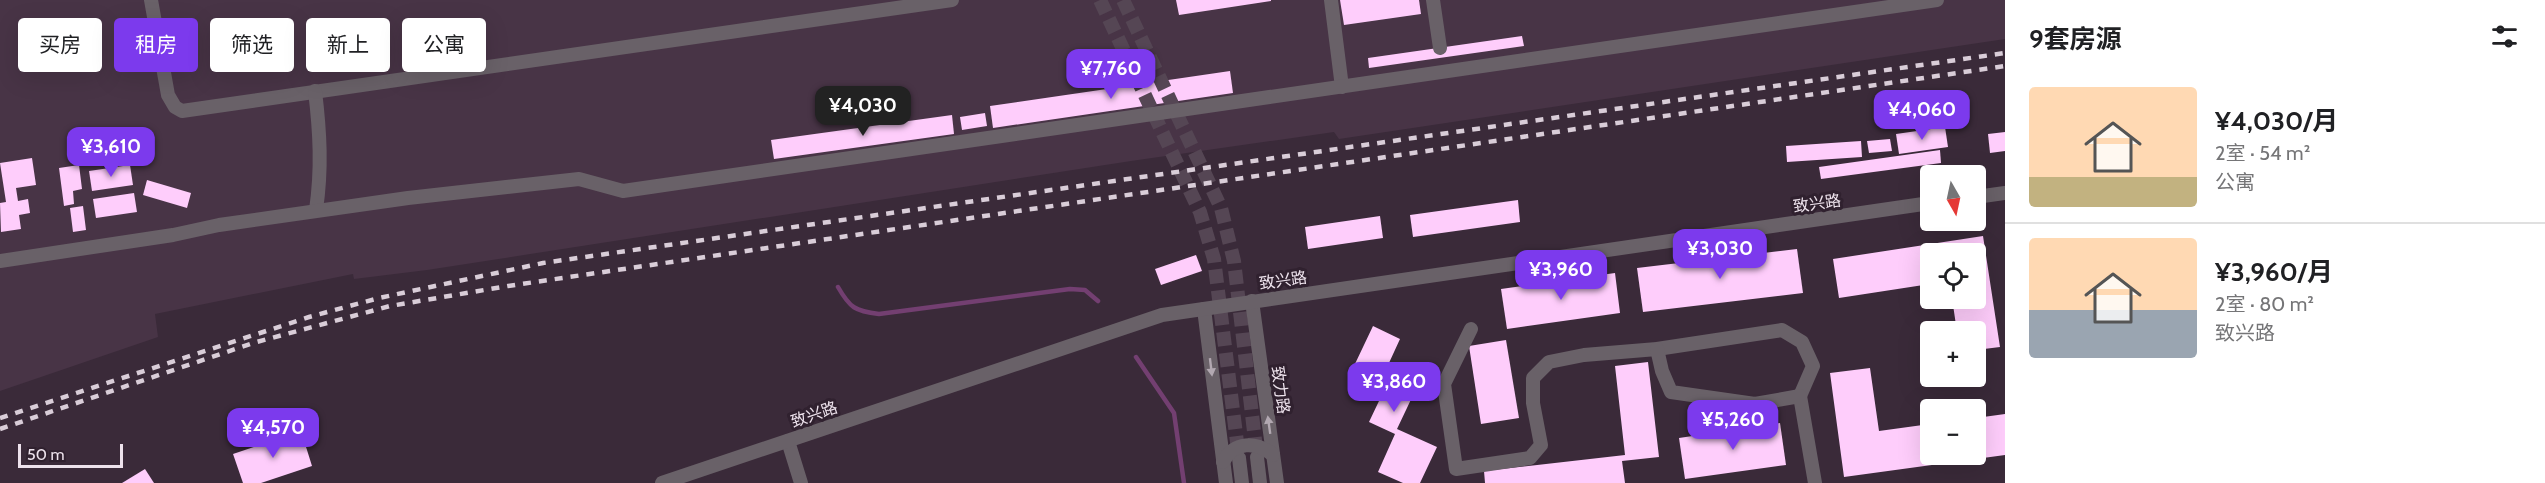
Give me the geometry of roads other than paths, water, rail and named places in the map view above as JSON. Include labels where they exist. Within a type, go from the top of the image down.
[{"type":"street","points":[[151,0],[168,95],[182,111],[952,0]]},
{"type":"street","points":[[1331,0],[1342,87]]},
{"type":"street","points":[[1433,0],[1440,48]]},
{"type":"street","points":[[0,261],[173,235],[219,225],[316,210],[579,179],[624,191],[1937,0]]},
{"type":"street","points":[[315,92],[321,144],[316,210]]},
{"type":"street","points":[[1986,196],[2005,193]]},
{"type":"street","points":[[318,194],[350,206]]},
{"type":"street","name":"致兴路","points":[[662,483],[1162,315],[1920,204]]},
{"type":"street","name":"致力路","points":[[1252,301],[1277,483]]},
{"type":"street","points":[[1204,309],[1226,483]]},
{"type":"street","points":[[1471,329],[1444,384],[1458,476],[1530,458],[1541,445],[1533,403],[1533,378],[1549,362],[1584,355],[1657,350],[1782,330],[1802,342],[1813,366],[1800,396],[1815,483]]},
{"type":"street","points":[[1657,350],[1662,371],[1671,392],[1755,404],[1800,396]]},
{"type":"street","points":[[788,441],[801,483]]},
{"type":"street","points":[[1223,462],[1234,448],[1246,445],[1258,446],[1273,455]]},
{"type":"street","points":[[1257,457],[1260,483]]},
{"type":"street","points":[[1239,458],[1242,483]]},
{"type":"waterway","points":[[838,287],[846,300],[854,307],[879,314],[1070,289],[1085,290],[1098,301]]},
{"type":"waterway","points":[[1136,357],[1174,413],[1184,483]]},
{"type":"tunnel","points":[[1100,0],[1200,212],[1214,259],[1239,458]]},
{"type":"tunnel","points":[[1123,0],[1221,208],[1234,261],[1257,457]]},
{"type":"railway","points":[[0,418],[309,317],[379,298],[543,263],[2005,53]]},
{"type":"railway","points":[[0,429],[253,343],[390,306],[508,286],[2005,66]]}]
